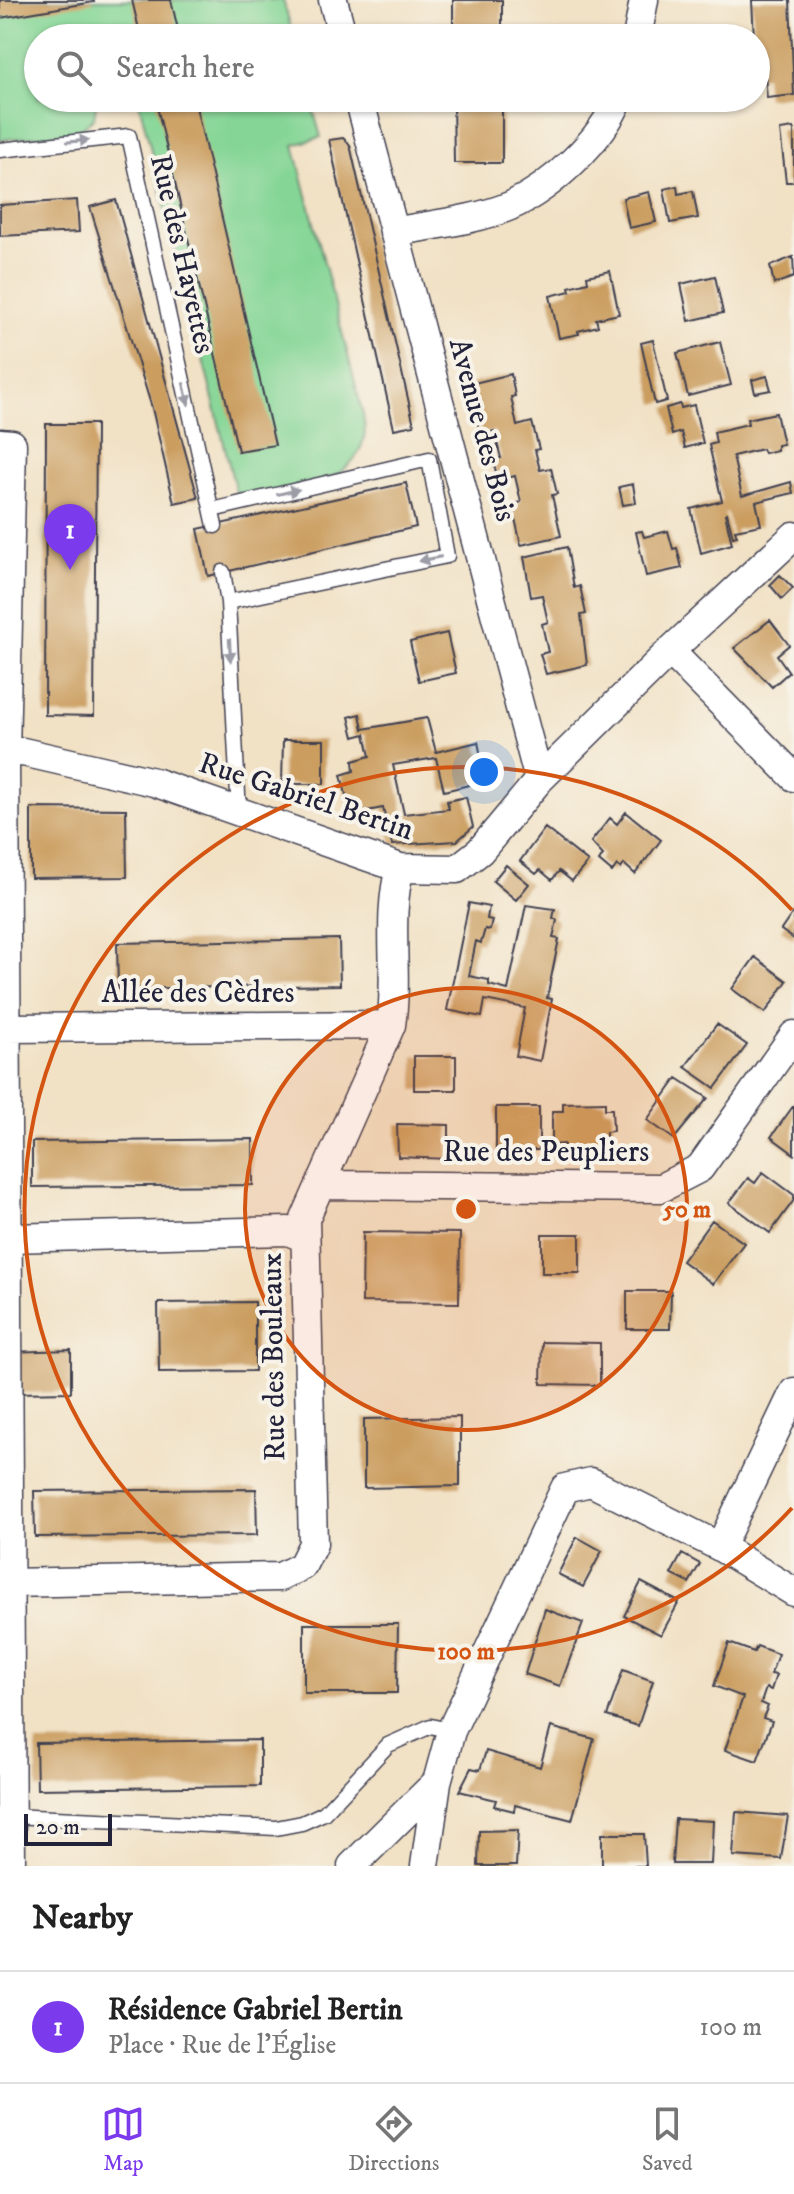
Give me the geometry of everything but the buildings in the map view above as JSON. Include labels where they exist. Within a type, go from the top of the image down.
[{"type":"street","points":[[333,0],[339,24]]},
{"type":"street","points":[[640,24],[644,0]]},
{"type":"street","name":"Avenue des Bois","points":[[363,112],[539,780]]},
{"type":"street","points":[[394,232],[507,207],[524,198],[565,169],[613,112]]},
{"type":"street","points":[[6,443],[3,753],[11,1866]]},
{"type":"street","name":"Rue Gabriel Bertin","points":[[3,753],[23,752],[154,782],[400,868],[457,869],[480,851],[539,780],[670,651],[794,536]]},
{"type":"street","points":[[670,651],[794,777]]},
{"type":"street","name":"Rue des Bouleaux","points":[[10,1583],[280,1577],[302,1566],[313,1544],[305,1219],[391,1025],[394,1002],[394,890],[400,868]]},
{"type":"street","name":"Allée des Cèdres","points":[[7,1028],[391,1025]]},
{"type":"street","name":"Rue des Peupliers","points":[[322,1185],[661,1188],[700,1168],[794,1035]]},
{"type":"street","points":[[8,1238],[288,1231],[305,1238]]},
{"type":"street","points":[[720,1547],[794,1392]]},
{"type":"street","points":[[425,1866],[437,1782],[451,1731],[565,1488],[591,1482],[720,1547],[794,1592]]},
{"type":"street","points":[[352,1866],[437,1782]]},
{"type":"lane","name":"Rue des Hayettes","points":[[0,150],[129,136],[215,526]]},
{"type":"lane","points":[[212,510],[429,459],[447,556],[228,602]]},
{"type":"lane","points":[[223,572],[228,602],[239,814]]},
{"type":"lane","points":[[10,1816],[276,1828],[302,1823],[324,1813],[388,1745],[431,1726],[451,1731]]},
{"type":"green space","points":[[0,0],[283,0],[290,24],[24,24],[24,112],[95,112],[94,118],[77,132],[0,140]]},
{"type":"green space","points":[[141,112],[314,112],[321,137],[294,145],[363,414],[364,438],[357,455],[346,468],[330,478],[294,492],[239,504]]},
{"type":"place","name":"Résidence Gabriel Bertin","points":[[70,570]]}]
